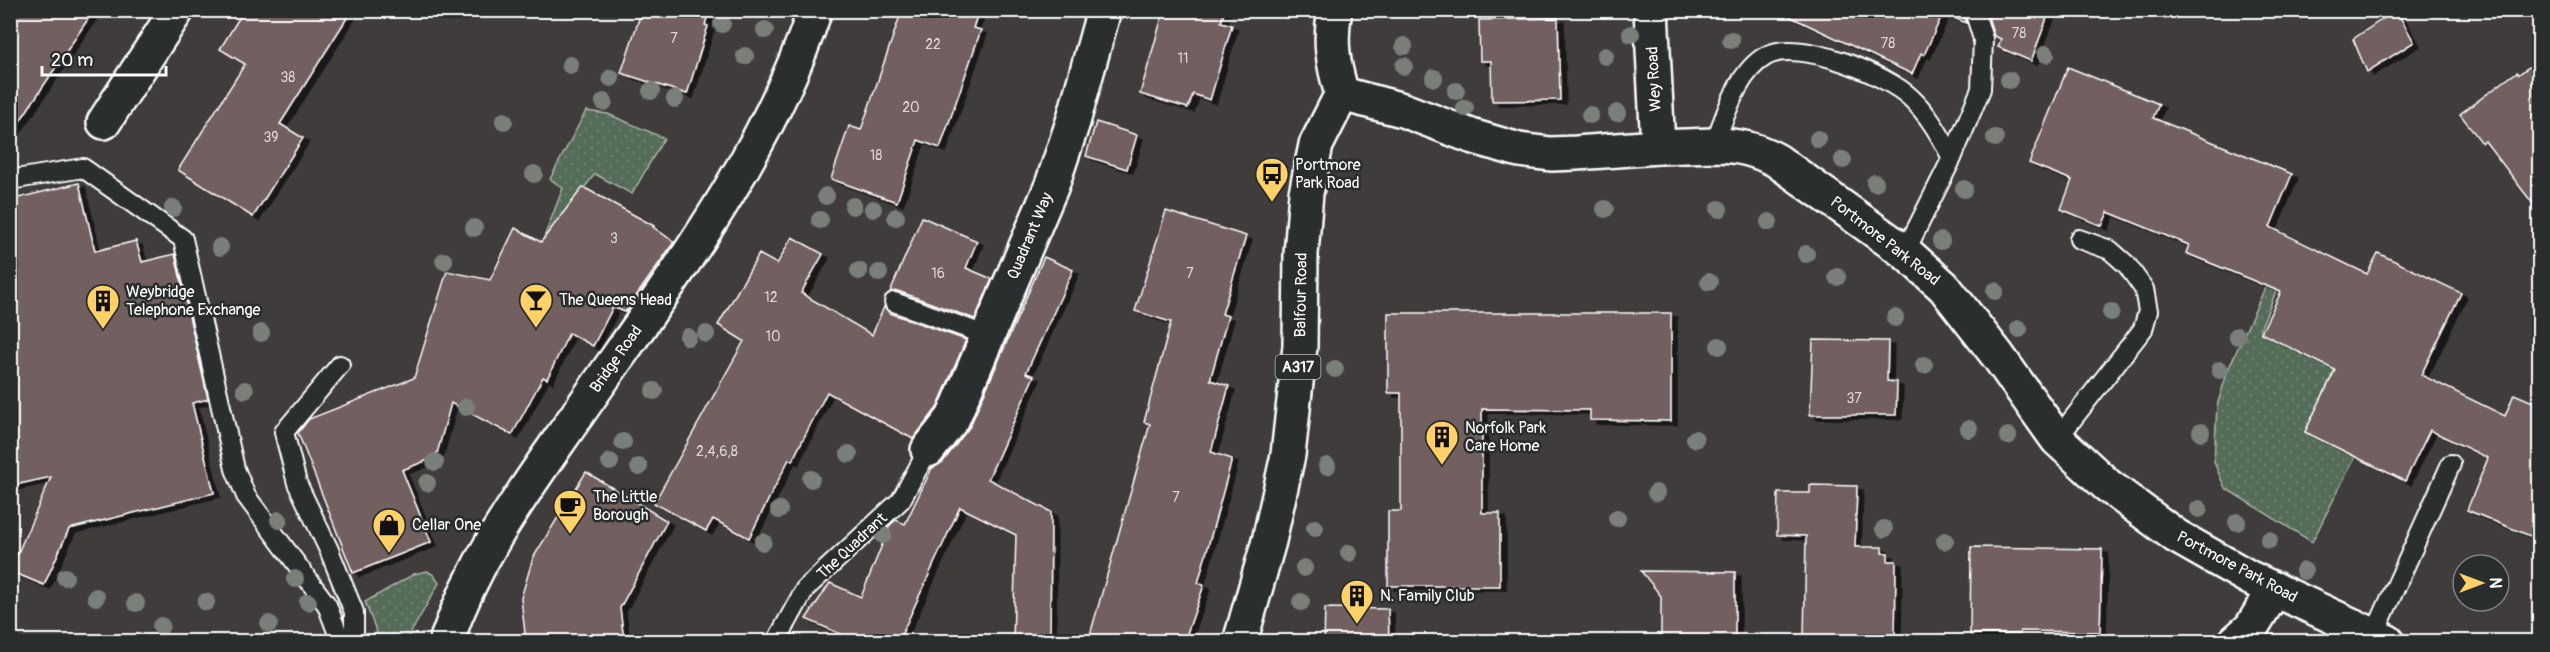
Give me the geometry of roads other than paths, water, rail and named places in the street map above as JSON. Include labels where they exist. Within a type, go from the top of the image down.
[{"type":"street","points":[[104,122],[177,10]]},
{"type":"street","name":"Bridge Road","points":[[446,642],[463,594],[506,517],[714,216],[764,132],[784,91],[815,10]]},
{"type":"street","name":"Quadrant Way","points":[[928,450],[953,418],[1052,185],[1073,122],[1104,10]]},
{"type":"street","points":[[1335,10],[1332,27],[1333,64],[1342,94]]},
{"type":"street","name":"Wey Road","points":[[1651,10],[1658,147]]},
{"type":"street","name":"Portmore Park Road","points":[[1342,94],[1403,110],[1471,136],[1519,150],[1551,154],[1736,145],[1755,149],[1776,160],[1905,252],[1944,287],[1998,356],[2057,438],[2107,485],[2176,536],[2250,578],[2381,638]]},
{"type":"street","name":"Balfour Road","points":[[1240,642],[1269,541],[1288,455],[1300,346],[1301,254],[1306,193],[1316,146],[1342,94]]},
{"type":"street","points":[[2235,642],[2252,628],[2275,589]]},
{"type":"lane","points":[[1905,252],[1952,158],[1981,89],[1983,39],[1974,10]]},
{"type":"lane","points":[[1714,146],[1738,85],[1766,56],[1785,50],[1806,52],[1827,58],[1888,81],[1928,114],[1952,158]]},
{"type":"lane","points":[[10,180],[83,168],[183,239],[235,469],[246,496],[327,605],[341,642]]},
{"type":"lane","points":[[2057,438],[2144,330],[2148,311],[2144,289],[2127,264],[2110,250],[2079,239]]},
{"type":"lane","points":[[894,302],[988,336]]},
{"type":"lane","points":[[340,365],[284,432],[297,483],[329,550],[354,612],[354,642]]},
{"type":"lane","name":"The Quadrant","points":[[776,642],[805,589],[901,500],[928,450]]},
{"type":"lane","points":[[2381,638],[2451,464]]},
{"type":"place","name":"Portmore Park Road","points":[[1272,203]]},
{"type":"place","name":"The Queens Head","points":[[536,329]]},
{"type":"place","name":"Weybridge Telephone Exchange","points":[[103,330]]},
{"type":"place","name":"Norfolk Park Care Home","points":[[1442,466]]},
{"type":"place","name":"The Little Borough","points":[[570,535]]},
{"type":"place","name":"Cellar One","points":[[389,554]]},
{"type":"place","name":"N. Family Club","points":[[1357,625]]}]
